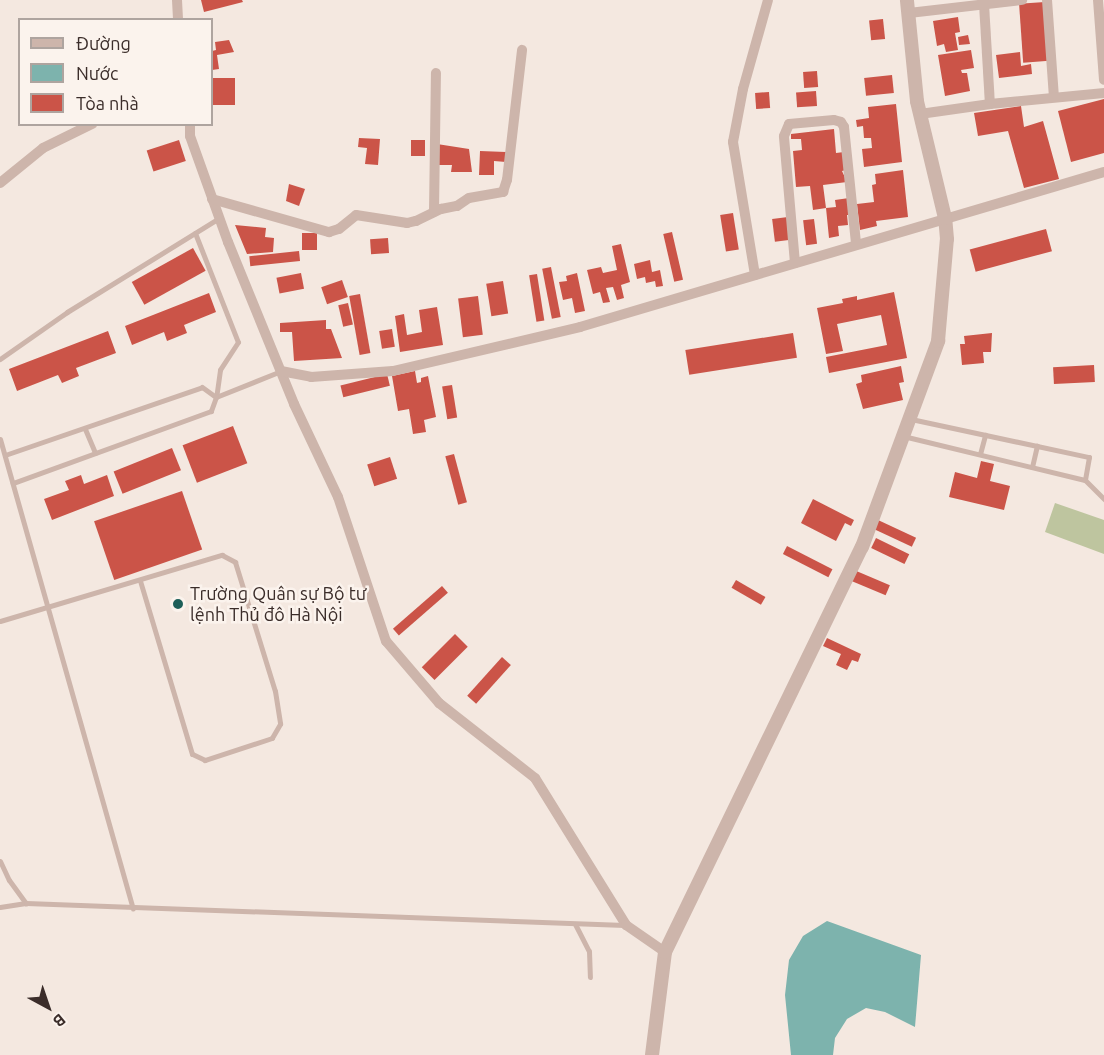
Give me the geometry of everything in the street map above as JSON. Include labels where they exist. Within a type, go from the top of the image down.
[{"type":"street","points":[[177,0],[178,18]]},
{"type":"street","points":[[754,275],[734,142],[743,89],[768,0]]},
{"type":"street","points":[[652,1055],[664,952],[862,547],[938,341],[947,239],[945,218],[920,114],[908,6],[984,4],[1022,0]]},
{"type":"street","points":[[1047,0],[1054,97]]},
{"type":"street","points":[[1098,0],[1104,80]]},
{"type":"street","points":[[984,4],[990,104]]},
{"type":"street","points":[[212,199],[329,232],[339,229],[356,215],[407,223],[457,206],[476,196],[503,192],[506,187],[522,50]]},
{"type":"street","points":[[434,212],[436,73]]},
{"type":"street","points":[[920,114],[990,104],[1104,93]]},
{"type":"street","points":[[795,263],[784,136],[789,124],[834,120],[841,122],[844,127],[856,244]]},
{"type":"street","points":[[0,183],[43,148],[88,126]]},
{"type":"street","points":[[190,126],[190,136],[219,218],[281,371],[338,497],[386,641],[439,703],[535,778],[626,925],[664,952]]},
{"type":"street","points":[[281,371],[310,377],[393,371],[580,327],[1104,171]]},
{"type":"lane","points":[[0,359],[67,312],[219,218]]},
{"type":"lane","points":[[13,483],[211,411],[216,397],[220,370],[238,342],[195,233]]},
{"type":"lane","points":[[216,397],[281,371]]},
{"type":"lane","points":[[5,455],[86,429],[202,387],[216,397]]},
{"type":"lane","points":[[909,419],[1089,457],[1085,480]]},
{"type":"lane","points":[[86,429],[95,453]]},
{"type":"lane","points":[[980,454],[985,435]]},
{"type":"lane","points":[[903,436],[1085,480],[1104,499]]},
{"type":"lane","points":[[0,439],[133,909]]},
{"type":"lane","points":[[1032,467],[1037,446]]},
{"type":"lane","points":[[0,621],[222,555],[235,562],[276,691],[280,724],[273,738],[205,760],[192,754],[140,581]]},
{"type":"lane","points":[[0,861],[9,880],[26,903]]},
{"type":"lane","points":[[0,907],[26,903],[133,909],[626,925]]},
{"type":"lane","points":[[575,924],[589,951],[590,977]]},
{"type":"green space","points":[[1055,503],[1104,520],[1104,554],[1045,532]]},
{"type":"water","points":[[827,921],[921,955],[915,1027],[885,1012],[866,1008],[847,1019],[835,1038],[833,1055],[791,1055],[785,995],[789,960],[803,936]]},
{"type":"building","points":[[201,0],[242,0],[243,2],[204,12]]},
{"type":"building","points":[[1045,2],[1049,61],[1023,63],[1019,4]]},
{"type":"building","points":[[958,17],[960,32],[955,33],[958,50],[946,52],[944,44],[937,46],[933,21]]},
{"type":"building","points":[[883,19],[885,39],[871,40],[869,20]]},
{"type":"building","points":[[968,35],[970,44],[959,45],[958,37]]},
{"type":"building","points":[[229,40],[234,52],[217,55],[219,69],[213,70],[213,51],[216,50],[215,42]]},
{"type":"building","points":[[971,50],[974,68],[961,70],[962,73],[967,73],[970,91],[945,96],[938,55]]},
{"type":"building","points":[[1020,52],[1021,66],[1031,64],[1032,74],[999,78],[996,55]]},
{"type":"building","points":[[817,71],[818,87],[804,88],[803,72]]},
{"type":"building","points":[[892,75],[894,93],[866,96],[864,78]]},
{"type":"building","points":[[213,78],[235,78],[235,105],[213,105]]},
{"type":"building","points":[[816,91],[817,106],[797,107],[796,92]]},
{"type":"building","points":[[769,92],[770,108],[756,109],[755,93]]},
{"type":"building","points":[[1104,99],[1104,153],[1071,162],[1058,111]]},
{"type":"building","points":[[896,104],[902,162],[864,167],[862,149],[872,148],[871,138],[864,138],[863,126],[857,127],[856,120],[869,118],[868,107]]},
{"type":"building","points":[[1021,106],[1024,127],[1043,121],[1059,179],[1024,188],[1008,131],[978,136],[974,113]]},
{"type":"building","points":[[834,129],[836,153],[844,152],[846,170],[842,171],[847,182],[823,185],[826,208],[813,210],[810,186],[796,187],[793,151],[802,150],[801,139],[791,139],[791,134]]},
{"type":"building","points":[[359,138],[380,139],[378,165],[365,164],[367,148],[358,147]]},
{"type":"building","points":[[179,140],[186,161],[153,171],[147,151]]},
{"type":"building","points":[[411,140],[425,140],[425,156],[411,156]]},
{"type":"building","points":[[437,144],[469,149],[472,172],[451,172],[452,165],[437,165]]},
{"type":"building","points":[[480,151],[506,152],[506,162],[494,161],[494,175],[479,175]]},
{"type":"building","points":[[903,170],[908,217],[876,221],[877,226],[860,230],[857,204],[874,202],[872,185],[876,184],[875,174]]},
{"type":"building","points":[[289,184],[305,189],[299,206],[286,201]]},
{"type":"building","points":[[849,198],[851,215],[847,215],[848,225],[838,226],[839,236],[829,238],[826,208],[836,207],[835,200]]},
{"type":"building","points":[[733,213],[739,250],[726,252],[720,215]]},
{"type":"building","points":[[788,217],[791,240],[775,242],[772,219]]},
{"type":"building","points":[[814,219],[817,244],[806,245],[803,220]]},
{"type":"building","points":[[235,225],[266,228],[265,237],[274,238],[273,252],[247,254]]},
{"type":"building","points":[[1046,229],[1052,251],[976,272],[970,249]]},
{"type":"building","points":[[672,232],[683,280],[674,282],[663,234]]},
{"type":"building","points":[[302,233],[317,233],[317,250],[302,250]]},
{"type":"building","points":[[388,238],[389,253],[371,254],[370,239]]},
{"type":"building","points":[[621,244],[630,282],[621,285],[624,298],[617,300],[613,287],[606,288],[610,302],[603,303],[600,292],[593,294],[587,270],[601,267],[603,273],[617,270],[612,246]]},
{"type":"building","points":[[193,248],[206,271],[144,305],[132,282]]},
{"type":"building","points":[[299,251],[300,261],[250,266],[249,256]]},
{"type":"building","points":[[650,260],[652,272],[660,270],[663,286],[656,287],[655,281],[646,283],[645,277],[637,279],[634,264]]},
{"type":"building","points":[[551,267],[561,317],[552,319],[542,269]]},
{"type":"building","points":[[301,273],[304,289],[280,293],[276,278]]},
{"type":"building","points":[[577,273],[585,311],[575,313],[572,298],[563,300],[559,282],[567,281],[566,276]]},
{"type":"building","points":[[537,274],[544,320],[536,322],[529,275]]},
{"type":"building","points":[[342,280],[348,297],[327,304],[321,287]]},
{"type":"building","points":[[503,281],[508,314],[491,316],[486,284]]},
{"type":"building","points":[[894,292],[907,358],[829,373],[826,357],[887,345],[881,315],[837,324],[843,351],[826,354],[817,308],[843,303],[842,299],[857,296],[857,300]]},
{"type":"building","points":[[209,293],[216,312],[184,325],[187,333],[167,341],[164,332],[132,345],[125,326]]},
{"type":"building","points":[[360,294],[370,353],[360,355],[349,296]]},
{"type":"building","points":[[478,296],[483,335],[463,337],[458,298]]},
{"type":"building","points":[[348,303],[353,324],[343,327],[338,305]]},
{"type":"building","points":[[437,307],[443,345],[400,352],[395,316],[404,314],[407,335],[422,332],[419,310]]},
{"type":"building","points":[[326,320],[326,329],[331,329],[342,358],[294,361],[292,332],[280,332],[280,323]]},
{"type":"building","points":[[392,329],[395,347],[382,349],[379,331]]},
{"type":"building","points":[[108,331],[116,353],[76,368],[79,376],[62,383],[58,375],[17,391],[9,369]]},
{"type":"building","points":[[793,333],[797,358],[689,375],[685,350]]},
{"type":"building","points":[[992,333],[991,352],[983,352],[984,363],[962,365],[960,344],[965,344],[964,336]]},
{"type":"building","points":[[1094,365],[1095,382],[1054,384],[1053,367]]},
{"type":"building","points":[[901,366],[904,382],[899,383],[903,400],[863,409],[856,384],[862,382],[861,375]]},
{"type":"building","points":[[415,371],[417,383],[421,382],[421,378],[428,376],[436,417],[424,420],[426,432],[413,434],[409,409],[398,411],[392,376]]},
{"type":"building","points":[[387,374],[390,386],[343,397],[340,386]]},
{"type":"building","points":[[452,385],[457,418],[447,419],[442,387]]},
{"type":"building","points":[[233,426],[247,463],[197,483],[183,445]]},
{"type":"building","points":[[172,448],[181,470],[123,494],[114,472]]},
{"type":"building","points":[[454,454],[467,502],[458,505],[445,456]]},
{"type":"building","points":[[390,457],[397,479],[374,486],[367,464]]},
{"type":"building","points":[[981,461],[994,464],[990,481],[1010,486],[1004,510],[949,497],[955,472],[977,478]]},
{"type":"building","points":[[81,475],[84,484],[107,475],[114,496],[52,520],[44,499],[69,490],[65,481]]},
{"type":"building","points":[[182,491],[202,550],[114,580],[94,521]]},
{"type":"building","points":[[813,499],[854,520],[851,526],[845,523],[836,541],[801,523]]},
{"type":"building","points":[[878,520],[916,538],[912,547],[874,529]]},
{"type":"building","points":[[876,538],[909,554],[904,564],[871,548]]},
{"type":"building","points":[[787,546],[832,569],[828,577],[783,554]]},
{"type":"building","points":[[854,570],[890,585],[886,595],[850,580]]},
{"type":"building","points":[[736,580],[765,597],[761,605],[732,588]]},
{"type":"building","points":[[442,586],[448,593],[399,635],[393,629]]},
{"type":"building","points":[[455,634],[468,647],[434,680],[422,667]]},
{"type":"building","points":[[827,638],[861,654],[858,662],[852,660],[847,670],[836,665],[841,654],[823,646]]},
{"type":"building","points":[[502,657],[511,665],[476,704],[467,696]]},
{"type":"place","name":"Trường Quân sự Bộ tư lệnh Thủ đô Hà Nội","points":[[178,604]]}]
